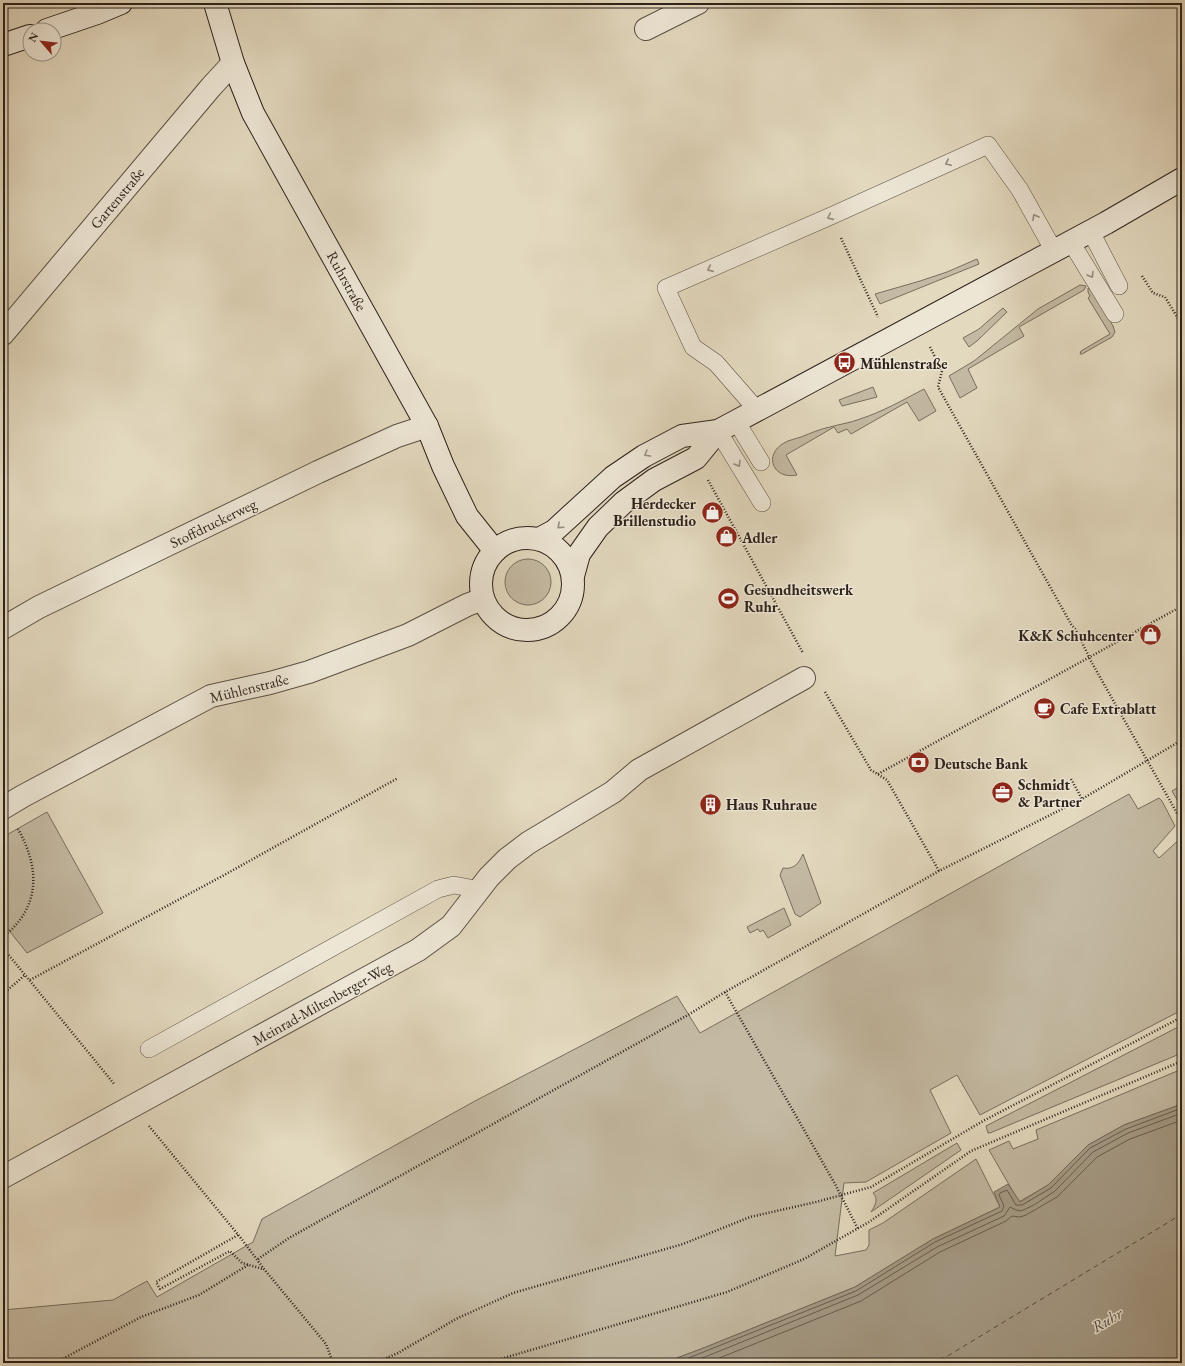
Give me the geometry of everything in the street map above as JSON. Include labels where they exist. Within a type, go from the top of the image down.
[{"type":"street","points":[[62,25],[121,3]]},
{"type":"street","name":"Ruhrstraße","points":[[215,3],[215,8],[233,63],[254,113],[427,426],[443,466],[467,516],[495,551]]},
{"type":"street","points":[[646,29],[698,3]]},
{"type":"street","points":[[3,45],[22,39]]},
{"type":"street","name":"Gartenstraße","points":[[3,334],[211,87],[233,63]]},
{"type":"street","points":[[539,540],[554,531],[613,477],[644,456],[682,436],[727,426],[1063,247],[1182,179]]},
{"type":"street","name":"Stoffdruckerweg","points":[[3,628],[39,607],[311,476],[397,436],[427,426]]},
{"type":"street","points":[[573,576],[567,561],[559,550],[539,540],[522,538],[508,542],[495,551],[485,566],[481,583],[483,599],[490,612],[499,621],[509,627],[530,630],[543,627],[556,620],[567,608],[572,593],[573,576],[579,554],[603,522],[624,502],[654,480],[696,458],[727,426]]},
{"type":"street","name":"Mühlenstraße","points":[[5,807],[210,696],[270,683],[309,672],[408,634],[467,605],[483,599]]},
{"type":"street","name":"Meinrad-Miltenberger-Weg","points":[[3,1177],[418,950],[451,926],[489,877],[507,859],[528,843],[613,792],[639,770],[804,678]]},
{"type":"lane","points":[[757,410],[716,363],[693,347],[666,288],[988,145],[1020,190],[1115,314]]},
{"type":"lane","points":[[1090,232],[1118,286]]},
{"type":"lane","points":[[727,426],[761,462]]},
{"type":"lane","points":[[727,426],[762,503]]},
{"type":"lane","points":[[149,1050],[438,889],[454,885],[480,890]]},
{"type":"path","points":[[831,216],[888,339]]},
{"type":"path","points":[[1140,274],[1153,293],[1165,297],[1182,325]]},
{"type":"path","points":[[917,324],[942,371],[938,387],[1071,624],[1076,630],[1089,657],[1182,822]]},
{"type":"path","points":[[878,774],[1182,606]]},
{"type":"path","points":[[258,1260],[289,1238],[688,1015],[725,992],[939,871],[1082,799],[1182,740]]},
{"type":"path","points":[[30,980],[226,874],[398,778]]},
{"type":"path","points":[[1071,780],[1082,799]]},
{"type":"path","points":[[3,937],[17,923],[26,910],[32,894],[35,877],[30,851],[5,807]]},
{"type":"path","points":[[3,948],[238,1234],[264,1269],[326,1344],[334,1363]]},
{"type":"path","points":[[3,994],[25,975]]},
{"type":"path","points":[[725,992],[858,1229]]},
{"type":"path","points":[[372,1363],[387,1358],[456,1319],[513,1294],[683,1244],[750,1217],[871,1187],[983,1121],[1182,1018]]},
{"type":"path","points":[[487,1363],[727,1292],[804,1259],[858,1229],[971,1151],[1182,1061]]},
{"type":"path","points":[[238,1234],[156,1282],[160,1289],[230,1251],[242,1263],[264,1269]]},
{"type":"path","points":[[55,1363],[140,1317],[199,1295],[248,1265]]},
{"type":"path","points":[[387,1358],[392,1363]]},
{"type":"shaded area","points":[[977,259],[979,264],[880,304],[875,294],[947,272]]},
{"type":"shaded area","points":[[1080,285],[1086,286],[1084,290],[1019,327],[1024,336],[968,369],[977,388],[960,398],[949,376],[974,361],[1038,309]]},
{"type":"shaded area","points":[[1088,288],[1092,290],[1115,332],[1112,337],[1080,354],[1081,351],[1110,334],[1088,298],[1090,296]]},
{"type":"shaded area","points":[[1003,308],[1007,312],[969,347],[963,338],[979,329]]},
{"type":"shaded area","points":[[873,387],[877,397],[842,406],[839,400]]},
{"type":"shaded area","points":[[924,389],[936,411],[919,421],[907,402],[851,434],[847,429],[838,433],[834,427],[786,455],[797,475],[789,476],[782,474],[774,465],[774,454],[778,448],[786,442],[823,429],[852,422],[876,413]]},
{"type":"shaded area","points":[[528,559],[541,563],[547,569],[551,582],[547,595],[541,601],[528,605],[515,601],[509,595],[505,582],[509,569],[515,563]]},
{"type":"shaded area","points":[[1182,785],[1182,808],[1172,791]]},
{"type":"shaded area","points":[[1129,794],[1138,809],[1159,798],[1175,826],[1153,851],[1159,858],[1182,837],[1182,1010],[980,1115],[957,1075],[930,1090],[951,1133],[866,1182],[844,1183],[835,1256],[866,1250],[869,1245],[869,1230],[883,1223],[976,1159],[1000,1207],[933,1239],[855,1287],[664,1363],[3,1363],[3,1310],[113,1300],[147,1281],[157,1297],[253,1242],[262,1219],[475,1101],[677,996],[700,1033]]},
{"type":"shaded area","points":[[47,812],[103,913],[27,953],[3,923],[3,837]]},
{"type":"shaded area","points":[[803,854],[821,903],[800,917],[795,914],[780,875],[783,868],[790,868],[796,865]]},
{"type":"shaded area","points":[[784,908],[791,925],[768,938],[763,930],[760,932],[758,929],[750,933],[747,927]]},
{"type":"shaded area","points":[[1182,1025],[1182,1053],[988,1133],[986,1126]]},
{"type":"shaded area","points":[[1182,1069],[1182,1104],[1124,1125],[1088,1145],[1048,1185],[1019,1202],[989,1150],[1009,1141],[1013,1149],[1038,1139],[1036,1130]]},
{"type":"shaded area","points":[[957,1143],[961,1150],[871,1212],[876,1200],[873,1193]]},
{"type":"water","name":"Ruhr","points":[[1182,1104],[1182,1363],[664,1363],[855,1287],[933,1239],[1000,1207],[994,1192],[1008,1184],[1020,1202],[1048,1185],[1088,1145],[1124,1125]]},
{"type":"ferry route","points":[[931,1363],[946,1357],[1182,1214]]},
{"type":"place","name":"Mühlenstraße","points":[[845,363]]},
{"type":"place","name":"Herdecker Brillenstudio","points":[[712,512]]},
{"type":"place","name":"Adler","points":[[726,537]]},
{"type":"place","name":"Gesundheitswerk Ruhr","points":[[729,598]]},
{"type":"place","name":"K&K Schuhcenter","points":[[1150,635]]},
{"type":"place","name":"Cafe Extrablatt","points":[[1045,708]]},
{"type":"place","name":"Deutsche Bank","points":[[919,763]]},
{"type":"place","name":"Schmidt & Partner","points":[[1003,793]]},
{"type":"place","name":"Haus Ruhraue","points":[[711,804]]}]
